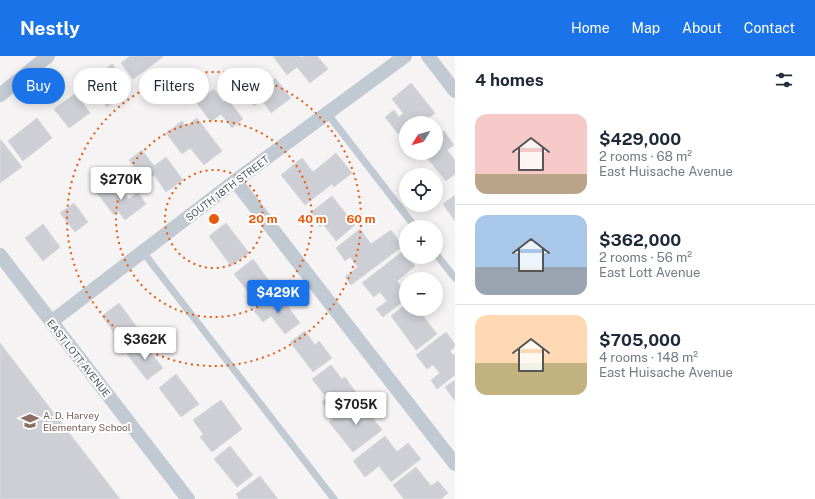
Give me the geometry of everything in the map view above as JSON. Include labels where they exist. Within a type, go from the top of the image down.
[{"type":"street","points":[[0,95],[48,56]]},
{"type":"street","name":"SOUTH 18TH STREET","points":[[51,322],[235,181],[405,56]]},
{"type":"street","points":[[428,56],[455,91]]},
{"type":"street","points":[[235,181],[455,464]]},
{"type":"street","name":"EAST LOTT AVENUE","points":[[0,256],[188,499]]},
{"type":"lane","points":[[327,113],[410,220]]},
{"type":"lane","points":[[142,252],[334,499]]},
{"type":"lane","points":[[443,263],[455,278]]},
{"type":"building","points":[[130,56],[163,56],[148,68],[139,68],[139,75],[133,79],[131,76],[131,68],[125,68],[121,63]]},
{"type":"building","points":[[273,56],[300,56],[301,58],[304,56],[317,56],[328,69],[310,83],[297,67],[287,75]]},
{"type":"building","points":[[112,64],[115,68],[107,68]]},
{"type":"building","points":[[275,78],[291,98],[271,113],[265,104],[274,104]]},
{"type":"building","points":[[411,83],[435,113],[431,116],[400,116],[403,113],[392,99]]},
{"type":"building","points":[[214,89],[217,93],[217,104],[232,104],[243,119],[232,128],[221,114],[211,122],[198,104],[209,104],[209,93]]},
{"type":"building","points":[[73,95],[73,104],[84,104],[90,113],[69,128],[54,109],[61,104],[65,104],[65,101]]},
{"type":"building","points":[[394,110],[399,117],[398,134],[385,117]]},
{"type":"building","points":[[37,118],[52,138],[23,161],[8,141]]},
{"type":"building","points":[[197,118],[222,151],[204,165],[190,148],[182,154],[166,133],[182,121],[186,126]]},
{"type":"building","points":[[444,131],[454,145],[447,150],[455,160],[455,174],[446,181],[443,177],[443,168],[435,168],[429,160],[443,160]]},
{"type":"building","points":[[1,140],[22,167],[0,183],[0,141]]},
{"type":"building","points":[[142,150],[154,166],[166,157],[183,180],[166,192],[154,175],[145,182],[129,160]]},
{"type":"building","points":[[336,153],[352,173],[334,187],[332,184],[305,205],[281,175],[302,158],[313,172]]},
{"type":"building","points":[[114,180],[129,199],[138,192],[146,204],[125,220],[118,211],[114,215],[97,193]]},
{"type":"building","points":[[455,195],[455,221],[443,204]]},
{"type":"building","points":[[332,196],[355,225],[336,241],[323,224],[320,227],[310,213]]},
{"type":"building","points":[[74,203],[88,222],[75,232],[60,213]]},
{"type":"building","points":[[226,223],[249,253],[231,266],[209,236]]},
{"type":"building","points":[[43,224],[60,247],[43,261],[25,238]]},
{"type":"building","points":[[360,229],[371,244],[391,230],[399,241],[399,249],[351,285],[345,277],[358,267],[350,257],[345,261],[336,248]]},
{"type":"building","points":[[399,254],[399,264],[413,264],[415,266],[408,272],[399,272],[399,279],[397,281],[399,284],[399,304],[383,317],[376,309],[387,301],[380,292],[374,297],[362,283]]},
{"type":"building","points":[[253,259],[275,289],[257,303],[234,274]]},
{"type":"building","points":[[278,293],[300,323],[285,334],[271,316],[263,322],[254,311]]},
{"type":"building","points":[[119,303],[140,331],[122,344],[102,316]]},
{"type":"building","points":[[399,310],[399,316],[423,316],[437,334],[416,350],[391,316]]},
{"type":"building","points":[[305,331],[315,345],[319,341],[332,358],[313,372],[290,342]]},
{"type":"building","points":[[446,332],[455,344],[455,347],[450,351],[453,355],[455,354],[455,375],[437,389],[431,380],[440,373],[433,365],[427,369],[416,355]]},
{"type":"building","points":[[142,342],[163,368],[147,380],[127,354]]},
{"type":"building","name":"A. D. Harvey Elementary School","points":[[0,343],[120,499],[0,499]]},
{"type":"building","points":[[331,365],[342,379],[345,377],[357,394],[331,414],[322,402],[327,398],[312,379]]},
{"type":"building","points":[[176,374],[199,404],[181,417],[159,388]]},
{"type":"building","points":[[455,380],[455,401],[445,387]]},
{"type":"building","points":[[358,399],[382,430],[353,452],[329,422]]},
{"type":"building","points":[[221,400],[242,429],[212,452],[200,437],[203,434],[193,420]]},
{"type":"building","points":[[385,436],[397,452],[408,443],[421,459],[391,482],[379,466],[365,477],[353,461]]},
{"type":"building","points":[[230,446],[253,475],[237,487],[214,459]]},
{"type":"building","points":[[416,467],[431,486],[438,481],[448,493],[441,499],[404,499],[393,485]]},
{"type":"building","points":[[260,476],[278,499],[239,499],[236,494]]},
{"type":"place","name":"A. D. Harvey Elementary School","points":[[30,421]]}]
